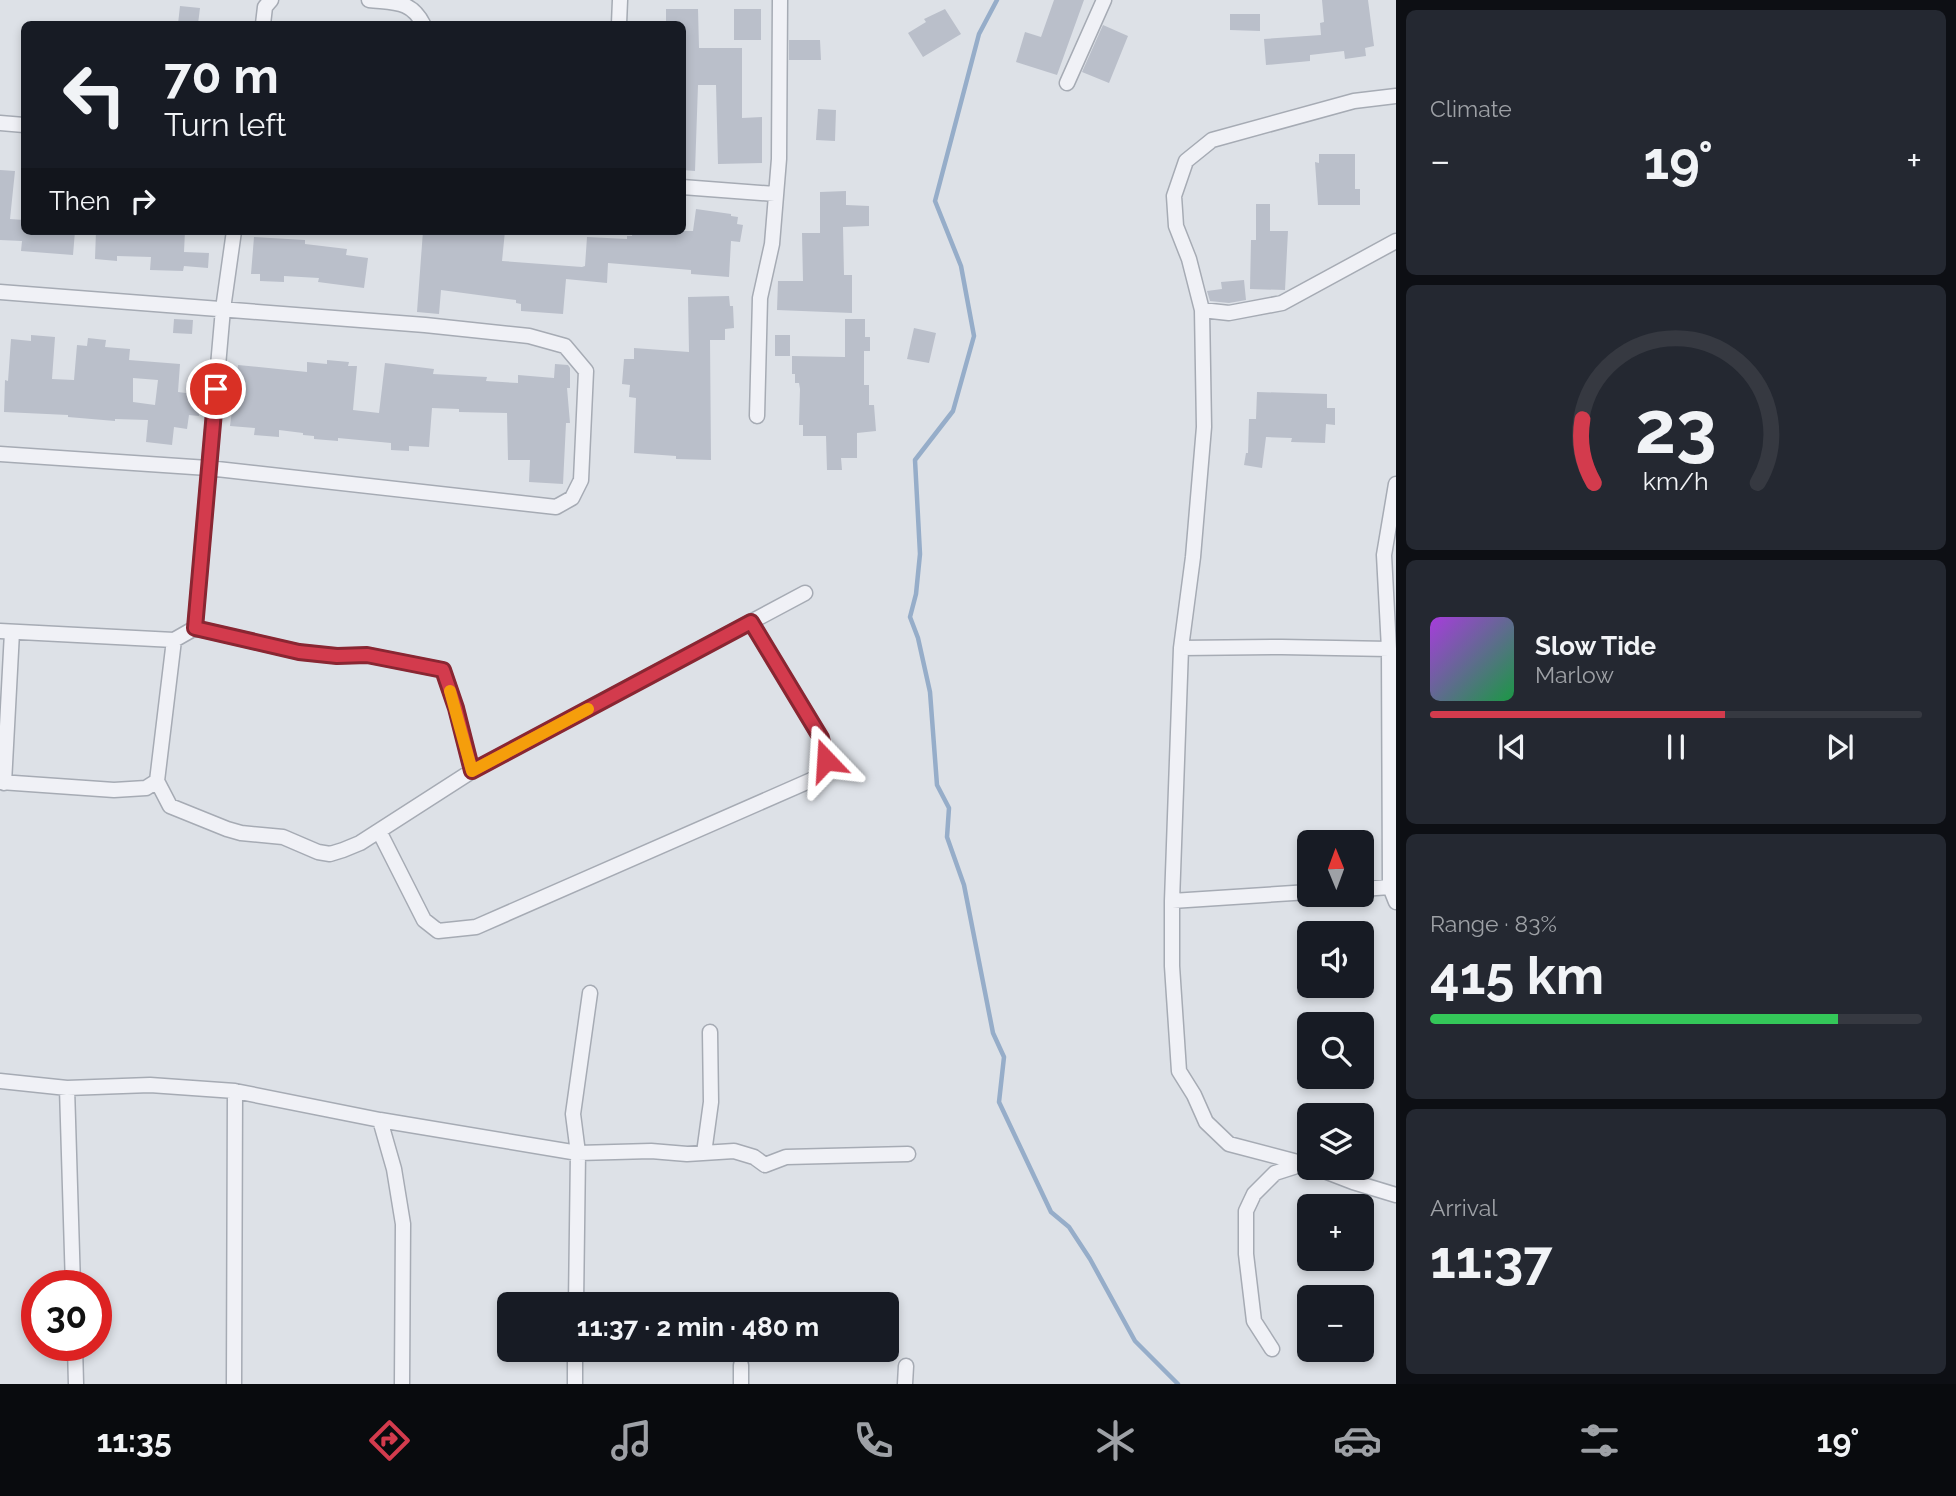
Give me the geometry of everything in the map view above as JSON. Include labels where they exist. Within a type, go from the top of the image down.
[{"type":"street","points":[[263,21],[265,7],[271,0]]},
{"type":"street","points":[[369,0],[407,5],[418,13],[422,21]]},
{"type":"street","points":[[619,21],[620,0]]},
{"type":"street","points":[[757,416],[760,298],[772,244],[779,159],[780,0]]},
{"type":"street","points":[[1067,83],[1104,0]]},
{"type":"street","points":[[1297,1162],[1229,1144],[1206,1122],[1179,1071],[1172,966],[1172,901],[1181,648],[1195,544],[1204,427],[1202,310],[1189,259],[1176,226],[1174,196],[1186,161],[1212,140],[1354,102],[1396,96]]},
{"type":"street","points":[[0,123],[21,125]]},
{"type":"street","points":[[686,187],[775,194]]},
{"type":"street","points":[[195,628],[223,309],[233,235]]},
{"type":"street","points":[[1202,310],[1228,313],[1282,303],[1396,241]]},
{"type":"street","points":[[0,292],[529,336],[565,346],[586,371],[581,480],[572,498],[556,507],[208,468],[0,454]]},
{"type":"street","points":[[1396,484],[1384,555],[1392,665],[1390,887],[1396,902]]},
{"type":"street","points":[[174,640],[156,781],[170,806],[227,829],[283,837],[318,852],[330,854],[360,843],[472,771],[805,593]]},
{"type":"street","points":[[379,831],[424,920],[438,931],[476,927],[816,778],[826,760],[821,738],[751,622]]},
{"type":"street","points":[[156,781],[146,788],[114,790],[2,783],[6,631],[174,640],[195,628],[299,652],[337,656],[367,655],[443,670],[472,771]]},
{"type":"street","points":[[1181,648],[1389,649]]},
{"type":"street","points":[[1374,888],[1390,887]]},
{"type":"street","points":[[1172,901],[1297,893]]},
{"type":"street","points":[[576,1292],[578,1153],[573,1114],[590,993]]},
{"type":"street","points":[[704,1153],[711,1102],[710,1032]]},
{"type":"street","points":[[0,1082],[67,1088],[150,1084],[235,1091],[380,1120],[578,1153],[734,1151],[754,1157],[765,1165],[786,1157],[908,1154]]},
{"type":"street","points":[[67,1088],[73,1270]]},
{"type":"street","points":[[233,1384],[235,1091]]},
{"type":"street","points":[[380,1120],[394,1169],[403,1224],[402,1384]]},
{"type":"street","points":[[1272,1349],[1254,1321],[1246,1254],[1246,1211],[1254,1194],[1275,1173],[1297,1168]]},
{"type":"street","points":[[1348,1180],[1396,1195]]},
{"type":"street","points":[[75,1361],[76,1384]]},
{"type":"street","points":[[575,1362],[575,1384]]},
{"type":"street","points":[[741,1365],[741,1384]]},
{"type":"street","points":[[905,1384],[906,1366]]},
{"type":"building","points":[[1054,0],[1084,0],[1057,75],[1016,62],[1025,32],[1041,37]]},
{"type":"building","points":[[1322,0],[1368,0],[1374,46],[1365,48],[1366,56],[1345,59],[1344,51],[1310,55],[1310,61],[1266,65],[1264,39],[1321,35],[1320,23],[1324,22]]},
{"type":"building","points":[[180,6],[200,8],[198,21],[178,21]]},
{"type":"building","points":[[666,9],[698,9],[699,48],[742,48],[742,118],[762,117],[762,163],[718,164],[716,85],[698,85],[695,171],[686,170],[686,21],[666,21]]},
{"type":"building","points":[[734,9],[761,9],[761,40],[734,40]]},
{"type":"building","points":[[945,9],[961,34],[923,57],[908,33],[926,22],[924,19]]},
{"type":"building","points":[[1230,14],[1260,14],[1260,31],[1230,30]]},
{"type":"building","points":[[1103,25],[1128,36],[1109,83],[1082,72]]},
{"type":"building","points":[[789,40],[820,40],[821,60],[789,60]]},
{"type":"building","points":[[818,109],[836,110],[835,141],[816,140]]},
{"type":"building","points":[[1319,154],[1355,154],[1355,189],[1360,189],[1360,205],[1318,205],[1315,162],[1319,163]]},
{"type":"building","points":[[0,170],[15,171],[10,219],[21,220],[21,235],[75,235],[73,255],[21,251],[22,241],[0,240]]},
{"type":"building","points":[[846,191],[846,205],[869,206],[869,226],[843,227],[844,275],[852,275],[852,313],[777,310],[778,281],[803,281],[802,233],[820,233],[820,192]]},
{"type":"building","points":[[1256,204],[1270,204],[1270,231],[1288,231],[1285,290],[1250,289],[1251,240],[1256,240]]},
{"type":"building","points":[[696,209],[738,217],[737,224],[743,225],[740,242],[731,241],[729,277],[691,274],[691,270],[608,263],[607,283],[566,279],[563,314],[521,311],[521,304],[516,303],[516,300],[441,290],[439,314],[417,312],[423,235],[505,235],[502,261],[582,267],[585,266],[587,237],[627,239],[627,236],[632,235],[686,235],[686,231],[693,231]]},
{"type":"building","points":[[96,235],[185,235],[184,252],[209,253],[208,268],[184,266],[183,271],[150,270],[151,257],[117,256],[117,261],[95,259]]},
{"type":"building","points":[[254,237],[305,240],[305,244],[347,249],[346,255],[368,258],[364,288],[318,282],[319,278],[284,276],[284,282],[260,281],[260,274],[251,274]]},
{"type":"building","points":[[1244,280],[1246,300],[1229,303],[1210,301],[1207,291],[1222,289],[1221,282]]},
{"type":"building","points":[[729,296],[730,306],[733,306],[734,328],[725,329],[725,340],[710,340],[711,460],[676,459],[676,456],[634,453],[636,398],[629,397],[630,385],[622,384],[624,359],[634,359],[634,348],[689,352],[688,297]]},
{"type":"building","points":[[174,319],[193,320],[192,334],[173,333]]},
{"type":"building","points":[[845,319],[865,319],[865,337],[870,337],[870,351],[864,351],[864,385],[869,385],[869,405],[874,405],[876,431],[857,433],[857,458],[841,458],[842,470],[827,470],[826,436],[803,436],[803,425],[799,425],[800,389],[799,383],[795,383],[795,374],[792,374],[792,356],[845,357]]},
{"type":"building","points":[[914,328],[936,333],[929,363],[907,359]]},
{"type":"building","points":[[31,335],[55,337],[52,379],[74,380],[77,345],[87,346],[88,338],[106,340],[105,347],[130,349],[129,360],[180,364],[178,392],[201,395],[199,416],[189,415],[187,429],[174,427],[172,445],[146,442],[148,420],[115,421],[68,415],[4,412],[11,339],[31,341]],"holes":[[[133,378],[158,380],[155,405],[133,402]]]},
{"type":"building","points":[[775,335],[790,335],[790,356],[775,356]]},
{"type":"building","points":[[327,360],[349,362],[348,366],[357,366],[353,410],[379,413],[385,363],[434,369],[433,374],[487,377],[486,381],[518,383],[518,375],[554,378],[555,364],[568,365],[570,423],[566,423],[563,484],[529,482],[530,460],[508,460],[507,413],[459,412],[459,409],[432,408],[429,447],[409,446],[409,451],[391,450],[391,443],[338,438],[338,441],[314,439],[314,436],[303,433],[279,430],[279,437],[254,435],[255,428],[230,426],[238,365],[307,372],[307,362],[327,364]]},
{"type":"building","points":[[1257,392],[1327,394],[1327,408],[1335,408],[1335,425],[1326,424],[1325,443],[1291,442],[1292,438],[1266,437],[1262,468],[1244,465],[1248,453],[1249,419],[1256,419]]},
{"type":"waterway","points":[[997,0],[979,34],[935,201],[961,266],[974,336],[953,411],[915,460],[920,554],[916,594],[910,617],[918,638],[930,692],[937,785],[949,808],[947,837],[964,885],[993,1033],[1004,1057],[999,1102],[1051,1212],[1069,1227],[1090,1259],[1135,1341],[1178,1384]]},
{"type":"slow traffic","points":[[450,691],[472,771],[588,709]]},
{"type":"route","points":[[216,389],[195,628],[299,652],[337,656],[367,655],[443,670],[472,771],[751,622],[821,738],[826,760]]}]
